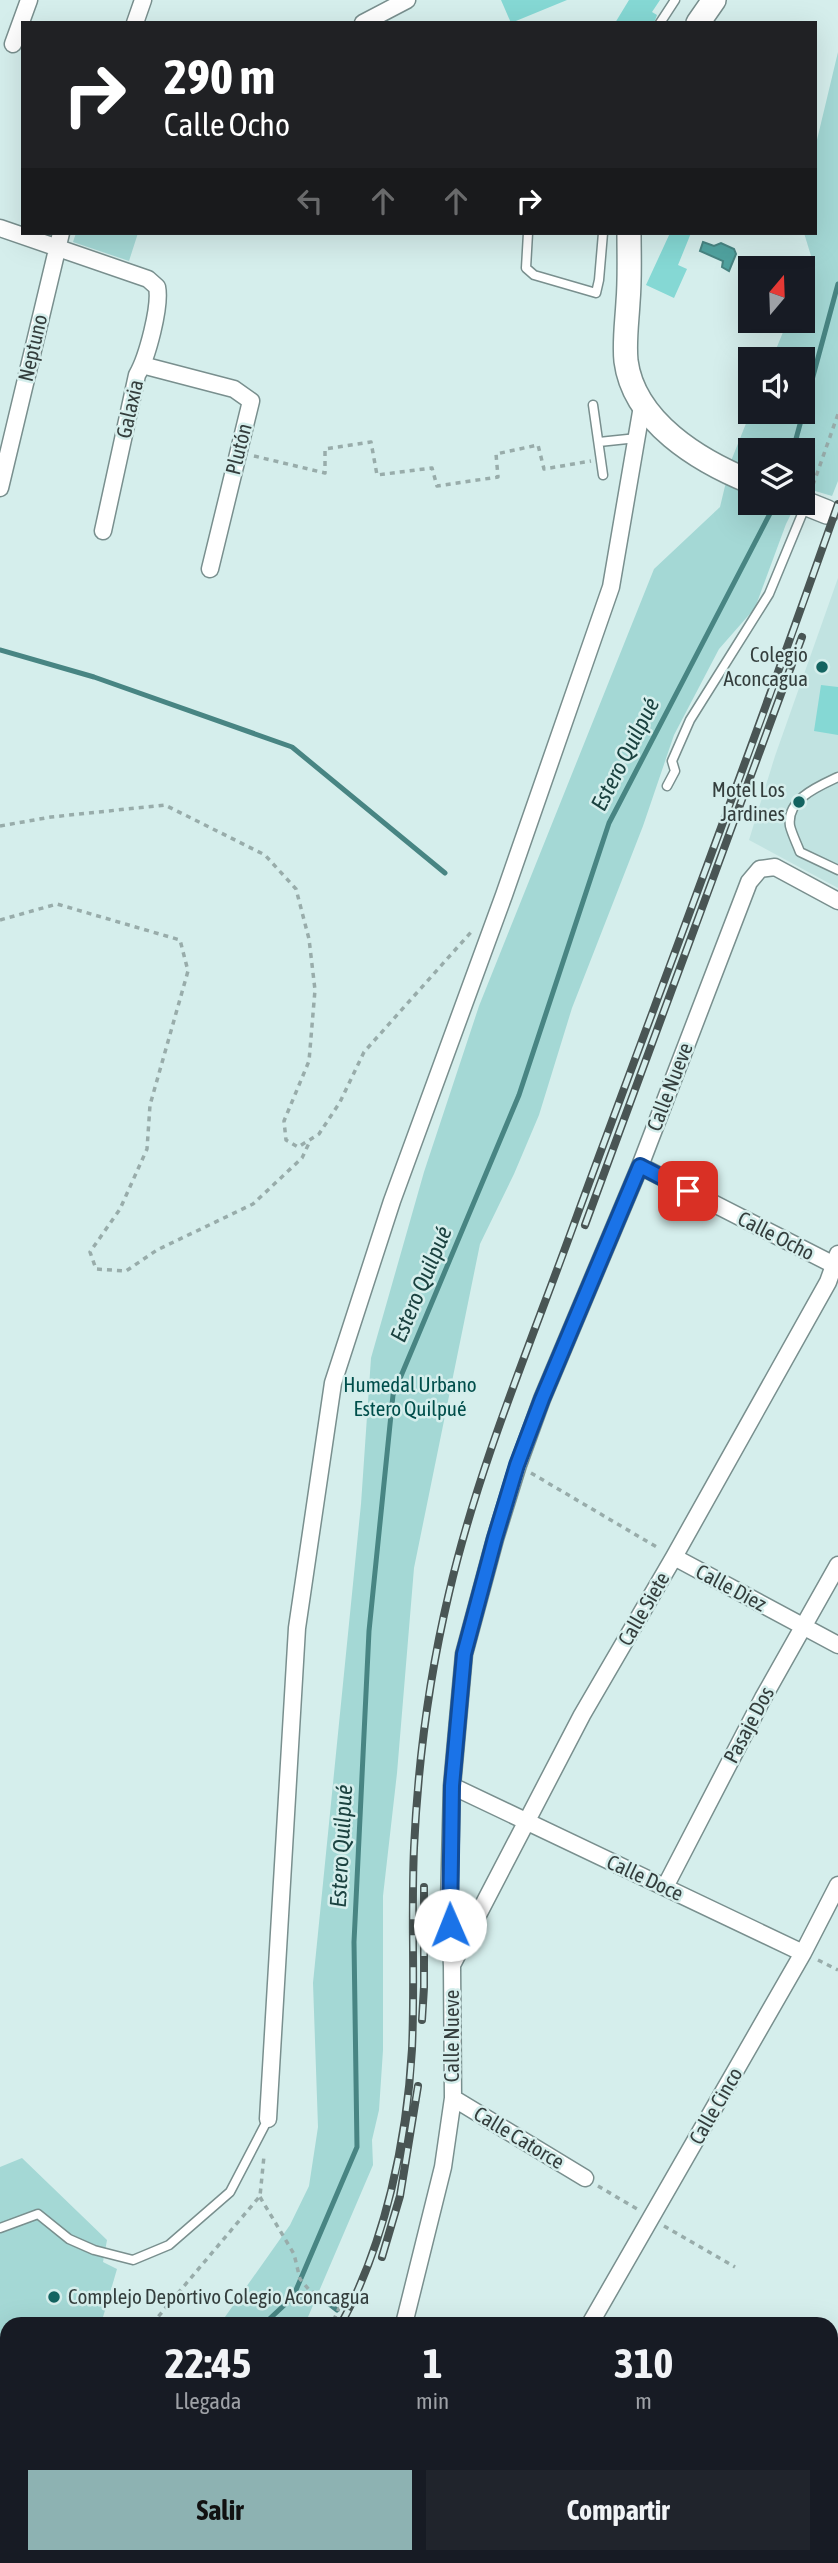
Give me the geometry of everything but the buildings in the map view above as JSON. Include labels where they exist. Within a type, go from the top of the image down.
[{"type":"street","points":[[21,21],[29,0]]},
{"type":"street","points":[[136,21],[144,0]]},
{"type":"street","points":[[367,21],[407,0]]},
{"type":"street","points":[[699,21],[714,0]]},
{"type":"street","points":[[13,44],[21,22]]},
{"type":"street","points":[[0,228],[21,232]]},
{"type":"street","points":[[34,235],[59,240]]},
{"type":"street","points":[[629,235],[626,360],[632,385],[642,407],[688,448],[715,466],[738,476]]},
{"type":"street","name":"Galaxia","points":[[59,240],[148,279],[157,287],[158,300],[142,365],[137,375],[103,531]]},
{"type":"street","name":"Neptuno","points":[[0,488],[59,240]]},
{"type":"street","name":"Plutón","points":[[142,365],[234,389],[251,401],[210,569]]},
{"type":"street","points":[[268,2119],[297,1628],[333,1383],[392,1201],[504,895],[611,587],[642,407]]},
{"type":"street","name":"Calle Nueve","points":[[406,2317],[443,2167],[453,2098],[449,1904],[452,1786],[464,1654],[517,1465],[640,1166],[749,882],[760,869],[775,867],[838,901]]},
{"type":"street","name":"Calle Ocho","points":[[640,1166],[837,1262]]},
{"type":"street","name":"Calle Siete","points":[[452,1966],[582,1715],[674,1557],[837,1262]]},
{"type":"street","name":"Calle Diez","points":[[674,1557],[838,1645]]},
{"type":"street","name":"Pasaje Dos","points":[[665,1888],[802,1626],[838,1565]]},
{"type":"street","name":"Calle Doce","points":[[452,1786],[803,1953]]},
{"type":"street","name":"Calle Cinco","points":[[594,2317],[803,1953],[838,1885]]},
{"type":"street","name":"Calle Catorce","points":[[453,2098],[585,2178]]},
{"type":"lane","points":[[661,21],[675,0]]},
{"type":"lane","points":[[528,235],[526,268],[534,275],[596,293],[603,235]]},
{"type":"lane","points":[[593,405],[603,475]]},
{"type":"lane","points":[[599,442],[637,438]]},
{"type":"lane","points":[[667,786],[675,771],[672,761],[690,720],[769,594],[808,515]]},
{"type":"lane","points":[[838,777],[813,789],[795,803],[790,824],[800,852],[838,870]]},
{"type":"lane","points":[[0,2228],[38,2214],[69,2239],[94,2250],[133,2260],[169,2245],[230,2192],[268,2119]]},
{"type":"path","points":[[815,495],[838,414]]},
{"type":"path","points":[[239,452],[325,473],[325,449],[371,442],[377,475],[432,468],[437,486],[498,477],[496,454],[538,445],[544,469],[601,460]]},
{"type":"path","points":[[0,826],[51,817],[164,805],[265,855],[296,889],[309,939],[316,990],[309,1061],[284,1121],[286,1140],[299,1147],[319,1134],[340,1102],[364,1052],[476,927]]},
{"type":"path","points":[[0,920],[57,904],[180,940],[183,950],[188,971],[150,1105],[147,1149],[120,1209],[90,1252],[96,1269],[126,1271],[157,1250],[253,1204],[302,1158],[310,1140]]},
{"type":"path","name":"Calle Diez","points":[[517,1465],[674,1557]]},
{"type":"path","points":[[803,1953],[838,1970]]},
{"type":"path","points":[[158,2317],[260,2196],[268,2119]]},
{"type":"path","points":[[260,2196],[294,2253],[300,2279],[310,2291],[339,2308],[335,2317]]},
{"type":"shaded area","points":[[703,242],[714,246],[721,243],[734,249],[736,254],[729,271],[722,267],[723,261],[700,251]]},
{"type":"shaded area","points":[[838,578],[838,888],[749,840],[775,756]]},
{"type":"green space","name":"Humedal Urbano Estero Quilpué","points":[[838,52],[838,481],[832,496],[815,491],[815,438],[740,438],[746,424],[815,424],[815,347],[777,347],[783,333],[816,332],[816,256],[811,256],[805,235],[817,235],[817,140]]},
{"type":"green space","points":[[75,235],[137,235],[129,261],[73,242]]},
{"type":"green space","name":"Humedal Urbano Estero Quilpué","points":[[738,444],[738,515],[790,515],[755,608],[719,649],[674,735],[643,826],[572,1008],[539,1115],[480,1244],[414,1568],[397,1773],[383,1896],[383,2050],[379,2110],[372,2140],[373,2165],[308,2317],[225,2317],[290,2225],[309,2186],[318,2127],[313,1983],[361,1504],[371,1358],[424,1172],[479,1006],[654,569],[720,507]]},
{"type":"green space","name":"Complejo Deportivo Colegio Aconcagua","points":[[22,2158],[107,2240],[103,2262],[117,2269],[103,2317],[0,2317],[0,2167]]},
{"type":"waterway","name":"Estero Quilpué","points":[[796,438],[838,284]]},
{"type":"waterway","name":"Estero Quilpué","points":[[272,2317],[293,2297],[357,2147],[354,1942],[369,1631],[393,1395],[519,1095],[609,823],[769,515]]},
{"type":"waterway","points":[[0,650],[94,677],[292,747],[445,873]]},
{"type":"waterway","points":[[293,2297],[324,2300],[337,2310]]},
{"type":"railway","points":[[344,2317],[370,2260],[381,2226],[405,2119],[412,2049],[413,1873],[418,1783],[436,1656],[461,1545],[508,1402],[838,504]]},
{"type":"railway","points":[[585,1225],[802,637]]},
{"type":"railway","points":[[422,2020],[424,1887]]},
{"type":"railway","points":[[382,2257],[400,2196],[418,2086]]},
{"type":"place","name":"Colegio Aconcagua","points":[[822,667]]},
{"type":"place","name":"Motel Los Jardines","points":[[799,802]]},
{"type":"place","name":"Complejo Deportivo Colegio Aconcagua","points":[[54,2297]]},
{"type":"route","points":[[450,1925],[452,1786],[464,1654],[517,1465],[640,1166],[688,1191]]}]
